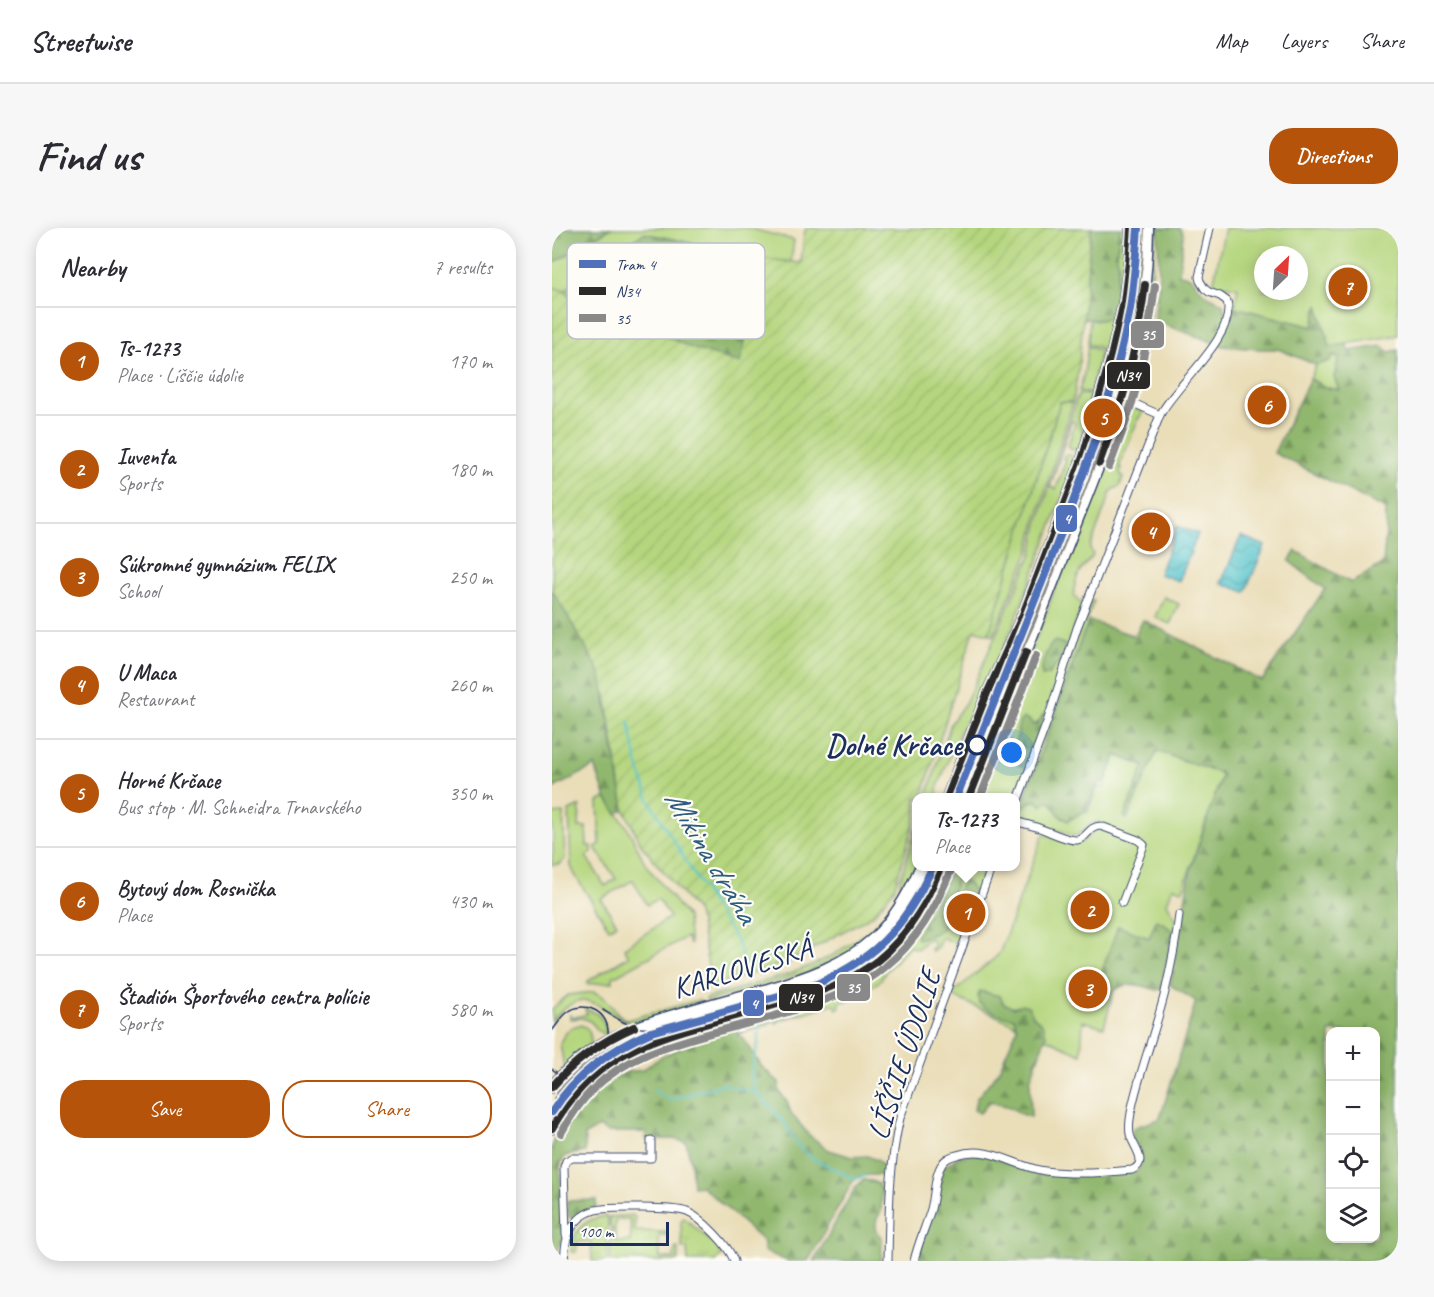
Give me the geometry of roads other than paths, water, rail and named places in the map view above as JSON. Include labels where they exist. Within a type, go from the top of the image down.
[{"type":"main road","points":[[949,793],[984,702],[1022,617],[1083,457],[1124,302],[1131,228]]},
{"type":"main road","points":[[971,793],[1092,482],[1122,398],[1141,315],[1147,263],[1148,228]]},
{"type":"main road","name":"KARLOVESKÁ","points":[[552,1087],[568,1069],[592,1050],[627,1030],[799,980],[849,956],[874,938],[887,924],[902,904],[919,871]]},
{"type":"main road","name":"KARLOVESKÁ","points":[[552,1128],[567,1102],[581,1086],[608,1063],[627,1051],[666,1035],[822,991],[871,965],[891,949],[910,927],[939,871]]},
{"type":"street","points":[[1020,793],[1047,722],[1077,628],[1160,415],[1215,344],[1224,328],[1229,307],[1227,301],[1205,289],[1199,278],[1210,228]]},
{"type":"street","points":[[1122,398],[1160,415]]},
{"type":"street","points":[[1020,822],[1076,840],[1089,830],[1101,826],[1138,840],[1144,845],[1122,903]]},
{"type":"street","name":"LÍŠČIE ÚDOLIE","points":[[888,1261],[891,1182],[900,1118],[991,871]]},
{"type":"street","points":[[914,1261],[932,1206],[940,1169],[951,1157],[967,1152],[983,1152],[1026,1167],[1052,1172],[1099,1173],[1136,1168],[1139,1165],[1139,1154],[1130,1138],[1131,1115],[1137,1085],[1165,993],[1179,915]]},
{"type":"street","points":[[564,1261],[566,1237],[564,1167],[568,1160],[572,1158],[651,1158],[651,1140]]},
{"type":"street","points":[[565,1215],[571,1221],[593,1211],[605,1209],[684,1211],[696,1217],[718,1237],[734,1261]]},
{"type":"street","points":[[566,1237],[578,1219]]},
{"type":"water","points":[[1177,526],[1198,534],[1179,581],[1159,574]]},
{"type":"water","points":[[1241,536],[1265,546],[1245,592],[1221,583]]},
{"type":"waterway","name":"Mikina dráha","points":[[629,722],[637,762],[649,800],[737,941],[749,978]]},
{"type":"waterway","name":"Mikina dráha","points":[[758,1094],[753,1082],[752,1071],[759,1024]]},
{"type":"waterway","points":[[653,1090],[670,1100],[724,1084],[758,1094],[784,1122],[795,1142],[812,1158],[855,1179],[865,1176]]},
{"type":"tram line","name":"4","points":[[958,793],[1068,515],[1104,413],[1130,309],[1138,228]]},
{"type":"tram line","name":"4","points":[[552,1112],[561,1098],[583,1075],[608,1055],[636,1039],[651,1032],[807,988],[850,967],[868,955],[898,926],[931,871]]},
{"type":"tram line","points":[[552,1031],[563,1016],[575,1008],[589,1008],[601,1014],[608,1026],[608,1034],[602,1050],[591,1063]]},
{"type":"tram line","points":[[603,1010],[637,1027],[675,1025]]},
{"type":"tram line","points":[[552,1069],[568,1076],[585,1069]]},
{"type":"tram line","points":[[552,1079],[555,1096],[552,1110]]},
{"type":"place","name":"Štadión Športového centra polície","points":[[1348,287]]},
{"type":"place","name":"Bytový dom Rosnička","points":[[1267,405]]},
{"type":"place","name":"Horné Krčace","points":[[1103,418]]},
{"type":"place","name":"U Maca","points":[[1151,532]]},
{"type":"place","name":"Dolné Krčace","points":[[977,745]]},
{"type":"place","name":"Iuventa","points":[[1090,910]]},
{"type":"place","name":"Ts-1273","points":[[966,913]]},
{"type":"place","name":"Súkromné gymnázium FELIX","points":[[1088,989]]}]
